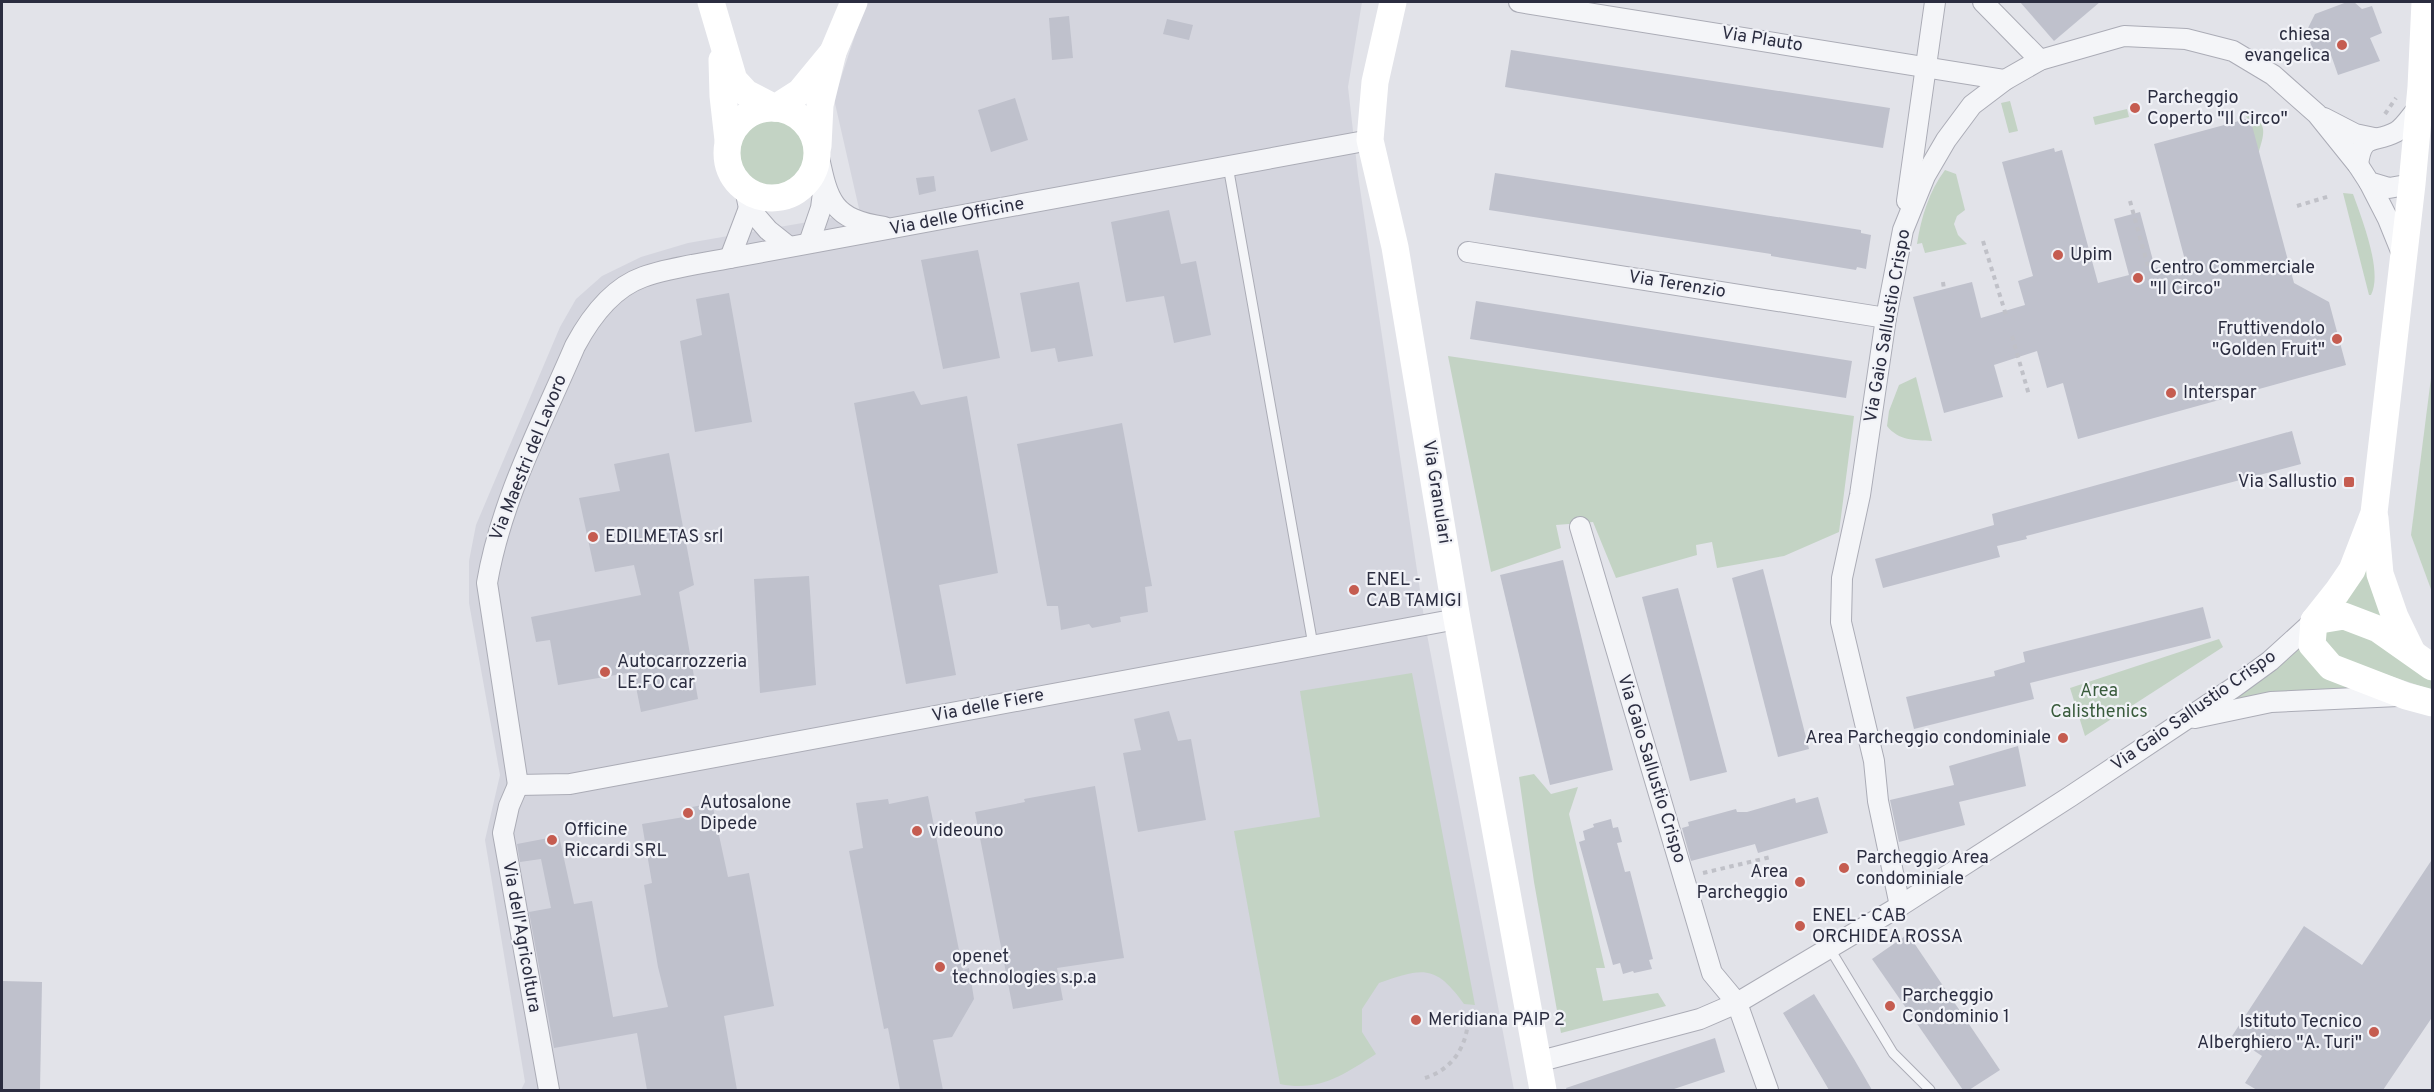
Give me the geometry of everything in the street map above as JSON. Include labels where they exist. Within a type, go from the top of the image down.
[{"type":"street","points":[[711,2],[734,80],[746,93],[775,108],[789,111],[800,117],[810,128],[816,140],[824,183],[833,204],[845,215],[863,223],[895,228]]},
{"type":"street","points":[[747,199],[758,196],[771,198],[786,196],[799,190],[809,180],[818,153],[820,105],[833,52],[854,2]]},
{"type":"street","name":"Via Granulari","points":[[1393,2],[1375,82],[1370,140],[1395,247],[1457,619],[1543,1090]]},
{"type":"street","name":"Via Plauto","points":[[1519,2],[2004,80]]},
{"type":"street","points":[[1903,230],[1935,2]]},
{"type":"street","points":[[1983,2],[2040,60]]},
{"type":"street","name":"Via Gaio Sallustio Crispo","points":[[1538,1062],[1700,1019],[1737,1003],[1900,906],[2072,796],[2233,688],[2270,661],[2314,621],[2352,570],[2374,513],[2424,88],[2425,2]]},
{"type":"street","name":"Via Gaio Sallustio Crispo","points":[[1900,906],[1878,801],[1874,761],[1841,622],[1842,578],[1860,495],[1886,318],[1903,230],[1925,176],[1946,140],[1972,105],[2004,80],[2040,60],[2124,36],[2186,39],[2233,51],[2273,75],[2316,114],[2369,182],[2404,257]]},
{"type":"street","points":[[722,44],[723,96],[729,167],[768,230],[788,246]]},
{"type":"street","points":[[728,140],[735,126],[746,116],[760,109],[775,108],[800,92],[833,52]]},
{"type":"street","points":[[2358,165],[2360,150],[2364,142],[2399,131],[2424,88]]},
{"type":"street","name":"Via Gaio Sallustio Crispo","points":[[2316,114],[2355,134],[2374,138]]},
{"type":"street","name":"Via delle Officine","points":[[575,346],[590,319],[614,295],[642,277],[788,246],[1370,140]]},
{"type":"street","points":[[2369,182],[2389,188],[2412,184]]},
{"type":"street","points":[[809,243],[821,208],[824,183]]},
{"type":"street","points":[[730,258],[747,199]]},
{"type":"street","name":"Via Terenzio","points":[[1467,252],[1886,318]]},
{"type":"street","name":"Via Maestri del Lavoro","points":[[518,785],[487,584],[502,517],[575,346]]},
{"type":"street","points":[[2374,513],[2380,574],[2395,617],[2422,659]]},
{"type":"street","name":"Via Gaio Sallustio Crispo","points":[[1580,527],[1712,973],[1737,1003]]},
{"type":"street","points":[[2422,659],[2378,629],[2343,616],[2314,621],[2312,645],[2331,667],[2406,696],[2433,703]]},
{"type":"street","name":"Via delle Fiere","points":[[518,785],[570,784],[1457,619]]},
{"type":"street","points":[[2183,720],[2271,702],[2406,696]]},
{"type":"street","name":"Via dell'Agricoltura","points":[[518,785],[509,806],[503,833],[549,1090]]},
{"type":"street","points":[[1737,1003],[1768,1090]]},
{"type":"lane","points":[[1227,166],[1313,645]]},
{"type":"lane","points":[[1830,949],[1893,1053],[1930,1090]]},
{"type":"path","points":[[2297,206],[2330,196]]},
{"type":"path","points":[[2130,201],[2149,270]]},
{"type":"path","points":[[1983,241],[2006,315]]},
{"type":"path","points":[[1943,282],[1944,289]]},
{"type":"path","points":[[2012,336],[2030,394]]},
{"type":"path","points":[[1696,874],[1771,857]]},
{"type":"path","points":[[1425,1078],[1443,1069],[1458,1054],[1467,1034],[1467,1014]]},
{"type":"shaded area","points":[[866,2],[1362,2],[1348,87],[1358,175],[1425,624],[1514,1090],[521,1090],[525,1082],[485,840],[500,775],[469,603],[469,561],[476,525],[560,327],[576,299],[602,276],[641,257],[688,243],[860,213],[834,99]]},
{"type":"green space","points":[[2010,101],[2018,131],[2009,133],[2001,103]]},
{"type":"green space","points":[[2127,109],[2129,117],[2095,125],[2093,117]]},
{"type":"green space","points":[[2246,115],[2254,118],[2262,126],[2263,136],[2258,155]]},
{"type":"green space","points":[[772,117],[792,123],[802,133],[808,153],[802,173],[792,183],[772,189],[752,183],[742,173],[736,153],[742,133],[752,123]]},
{"type":"green space","points":[[1945,170],[1956,174],[1965,210],[1957,216],[1954,224],[1958,235],[1967,244],[1925,253],[1922,243],[1917,244],[1921,224],[1930,196]]},
{"type":"green space","points":[[2343,193],[2353,194],[2370,245],[2375,273],[2371,295],[2369,295]]},
{"type":"green space","points":[[1448,356],[1854,416],[1839,532],[1784,556],[1717,568],[1712,542],[1696,545],[1697,555],[1616,578],[1593,522],[1556,525],[1561,548],[1491,572]]},
{"type":"green space","points":[[2432,370],[2432,592],[2411,535]]},
{"type":"green space","points":[[1916,377],[1932,441],[1902,437],[1887,426],[1889,411],[1899,385]]},
{"type":"green space","points":[[2369,551],[2390,626],[2336,608]]},
{"type":"green space","points":[[2342,626],[2375,635],[2432,674],[2432,690],[2337,658],[2322,643],[2325,628]]},
{"type":"green space","points":[[2303,638],[2371,691],[2217,707]]},
{"type":"green space","name":"Area Calisthenics","points":[[2219,639],[2223,647],[2085,736],[2070,688]]},
{"type":"green space","points":[[1412,673],[1475,1005],[1464,1004],[1445,982],[1427,973],[1407,974],[1379,983],[1362,1009],[1362,1032],[1376,1054],[1342,1075],[1319,1084],[1294,1086],[1280,1084],[1234,831],[1320,817],[1300,691]]},
{"type":"green space","points":[[1534,774],[1551,794],[1578,787],[1569,814],[1605,968],[1596,968],[1603,1001],[1658,993],[1666,1006],[1561,1033],[1534,882],[1519,777]]},
{"type":"building","points":[[2020,2],[2100,2],[2054,41]]},
{"type":"building","name":"chiesa evangelica","points":[[2347,2],[2354,2],[2362,9],[2372,6],[2382,33],[2370,38],[2380,61],[2338,75],[2330,52],[2316,57],[2306,32],[2315,14]]},
{"type":"building","points":[[1069,16],[1073,58],[1052,60],[1049,18]]},
{"type":"building","points":[[1167,19],[1193,25],[1189,40],[1163,34]]},
{"type":"building","points":[[1511,50],[1890,108],[1883,148],[1505,87]]},
{"type":"building","points":[[1015,98],[1028,140],[991,152],[978,110]]},
{"type":"building","points":[[2250,118],[2294,283],[2329,302],[2346,365],[2078,439],[2063,383],[2047,388],[2037,351],[1994,365],[2003,397],[1944,413],[1913,297],[1972,282],[1981,318],[2025,305],[2018,281],[2033,276],[2002,162],[2054,148],[2055,152],[2062,150],[2098,283],[2129,275],[2114,219],[2140,212],[2155,268],[2185,260],[2154,144]]},
{"type":"building","points":[[1495,173],[1861,230],[1861,233],[1871,235],[1866,269],[1857,267],[1856,270],[1771,256],[1771,254],[1489,210]]},
{"type":"building","points":[[934,176],[936,191],[919,195],[916,178]]},
{"type":"building","points":[[1169,210],[1181,264],[1196,261],[1211,335],[1174,343],[1164,296],[1126,302],[1111,222]]},
{"type":"building","points":[[978,250],[1000,358],[943,369],[921,260]]},
{"type":"building","points":[[1079,282],[1093,356],[1058,362],[1055,348],[1031,352],[1020,293]]},
{"type":"building","points":[[729,293],[752,422],[695,432],[680,341],[702,335],[696,299]]},
{"type":"building","points":[[1476,301],[1852,361],[1846,398],[1470,339]]},
{"type":"building","points":[[914,391],[921,405],[967,396],[998,573],[939,585],[956,675],[906,684],[854,403]]},
{"type":"building","points":[[1122,423],[1152,586],[1145,587],[1148,612],[1120,617],[1121,622],[1102,626],[1092,628],[1089,624],[1061,630],[1058,606],[1047,606],[1017,444]]},
{"type":"building","points":[[2292,431],[2301,464],[2026,536],[2027,539],[1997,546],[2000,557],[1883,588],[1875,559],[1994,525],[1992,514]]},
{"type":"building","points":[[669,453],[694,585],[679,592],[698,699],[641,712],[633,672],[558,685],[550,640],[536,642],[531,617],[641,595],[634,565],[595,572],[579,498],[620,491],[614,464]]},
{"type":"building","points":[[1563,560],[1613,770],[1550,785],[1500,575]]},
{"type":"building","points":[[1763,569],[1809,749],[1778,757],[1732,578]]},
{"type":"building","points":[[809,576],[816,685],[760,693],[754,579]]},
{"type":"building","points":[[1678,588],[1727,772],[1690,781],[1642,597]]},
{"type":"building","points":[[2203,607],[2211,638],[2030,683],[2034,699],[1914,729],[1906,697],[1995,676],[1994,671],[2025,662],[2023,652]]},
{"type":"building","points":[[1169,711],[1178,741],[1191,739],[1206,820],[1138,832],[1123,753],[1141,750],[1134,719]]},
{"type":"building","points":[[2018,746],[2026,786],[1959,802],[1965,825],[1899,842],[1890,800],[1954,785],[1949,766]]},
{"type":"building","points":[[1095,786],[1124,958],[1057,968],[1063,1000],[1013,1009],[975,812],[1025,802],[1024,799]]},
{"type":"building","points":[[928,796],[963,970],[969,968],[974,999],[952,1037],[933,1040],[943,1090],[900,1090],[888,1028],[884,1029],[849,851],[863,848],[856,803],[888,799],[889,804]]},
{"type":"building","points":[[1818,797],[1828,833],[1758,853],[1755,844],[1691,861],[1682,828],[1689,826],[1688,822],[1736,809],[1737,812],[1747,812],[1795,798],[1796,803]]},
{"type":"building","points":[[712,803],[728,877],[749,873],[774,1006],[724,1016],[737,1090],[647,1090],[637,1033],[554,1048],[529,912],[551,908],[541,859],[520,862],[517,844],[559,836],[574,904],[592,901],[613,1017],[668,1007],[658,967],[644,885],[652,883],[642,824],[684,817],[682,809]]},
{"type":"building","points":[[1611,819],[1613,828],[1618,827],[1622,842],[1617,843],[1625,872],[1630,871],[1653,959],[1649,960],[1652,969],[1634,973],[1633,971],[1623,974],[1620,963],[1613,965],[1579,842],[1585,840],[1583,831],[1594,827],[1593,824]]},
{"type":"building","points":[[2433,858],[2433,1016],[2383,1090],[2257,1090],[2245,1083],[2262,1056],[2232,1036],[2304,926],[2362,965]]},
{"type":"building","points":[[1908,934],[2000,1070],[1969,1090],[1963,1090],[1872,959]]},
{"type":"building","points":[[2,981],[42,982],[40,1090],[2,1090]]},
{"type":"building","points":[[1814,994],[1872,1090],[1829,1090],[1783,1013]]},
{"type":"building","points":[[1715,1038],[1725,1072],[1671,1090],[1567,1090],[1566,1088]]},
{"type":"place","name":"chiesa evangelica","points":[[2342,45]]},
{"type":"place","name":"Parcheggio Coperto \"Il Circo\"","points":[[2135,108]]},
{"type":"place","name":"Upim","points":[[2058,255]]},
{"type":"place","name":"Centro Commerciale \"Il Circo\"","points":[[2138,278]]},
{"type":"place","name":"Fruttivendolo \"Golden Fruit\"","points":[[2337,339]]},
{"type":"place","name":"Interspar","points":[[2171,393]]},
{"type":"place","name":"Via Sallustio","points":[[2349,482]]},
{"type":"place","name":"EDILMETAS srl","points":[[593,537]]},
{"type":"place","name":"ENEL - CAB TAMIGI","points":[[1354,590]]},
{"type":"place","name":"Autocarrozzeria LE.FO car","points":[[605,672]]},
{"type":"place","name":"Area Parcheggio condominiale","points":[[2063,738]]},
{"type":"place","name":"Autosalone Dipede","points":[[688,813]]},
{"type":"place","name":"videouno","points":[[917,831]]},
{"type":"place","name":"Officine Riccardi SRL","points":[[552,840]]},
{"type":"place","name":"Parcheggio Area condominiale","points":[[1844,868]]},
{"type":"place","name":"Area Parcheggio","points":[[1800,882]]},
{"type":"place","name":"ENEL - CAB ORCHIDEA ROSSA","points":[[1800,926]]},
{"type":"place","name":"openet technologies s.p.a","points":[[940,967]]},
{"type":"place","name":"Parcheggio Condominio 1","points":[[1890,1006]]},
{"type":"place","name":"Meridiana PAIP 2","points":[[1416,1020]]},
{"type":"place","name":"Istituto Tecnico Alberghiero \"A. Turi\"","points":[[2374,1032]]}]
